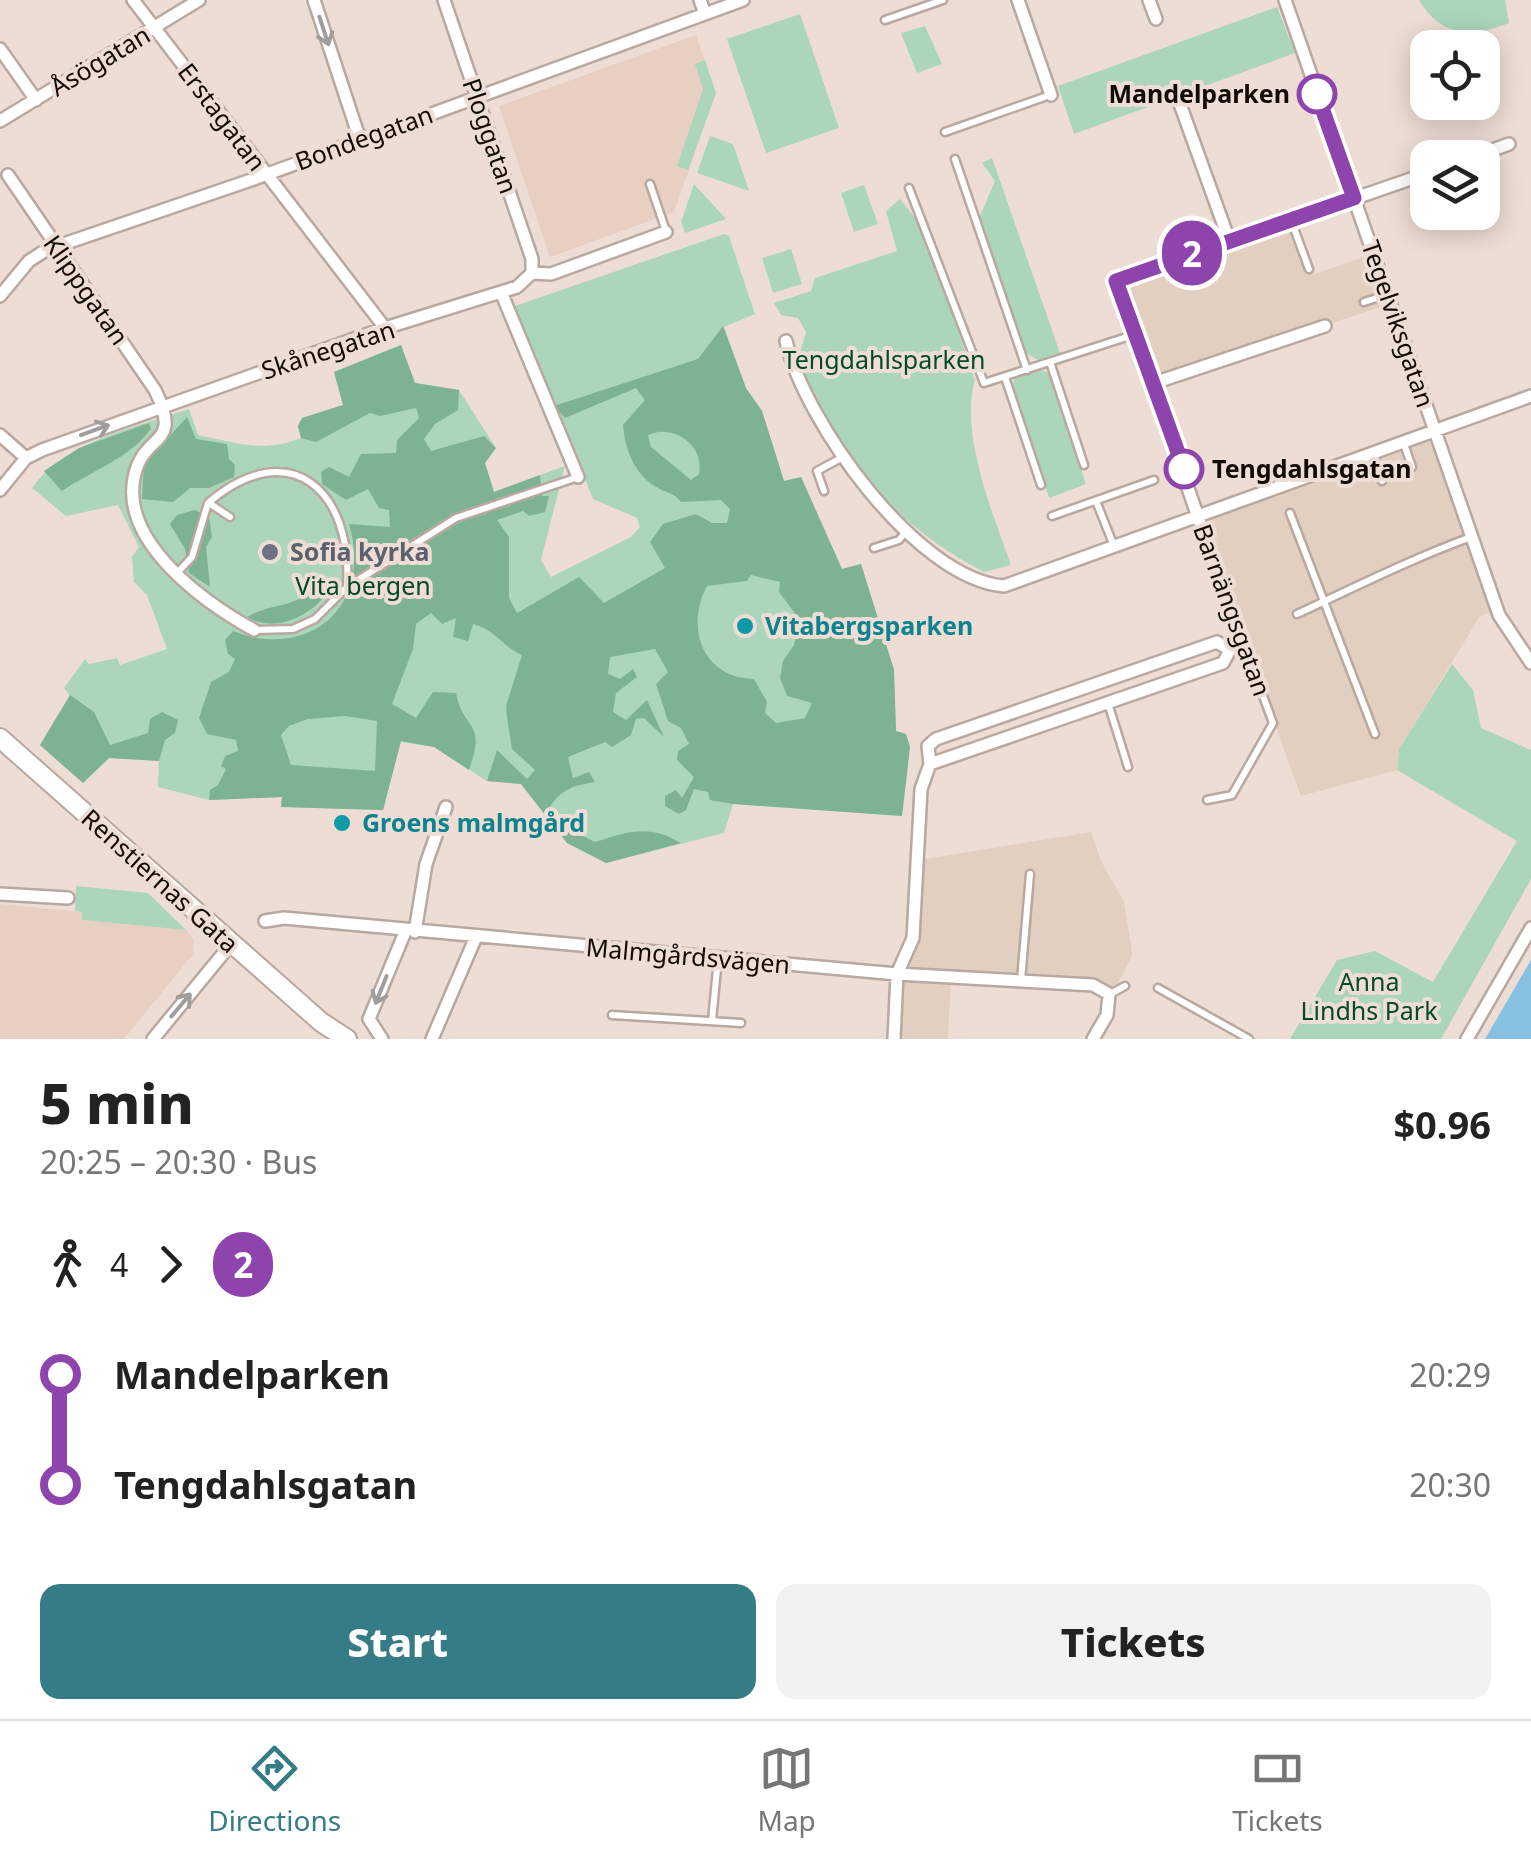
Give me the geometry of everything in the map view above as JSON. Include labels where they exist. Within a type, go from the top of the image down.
[{"type":"street","name":"Erstagatan","points":[[133,0],[385,328]]},
{"type":"street","name":"Åsögatan","points":[[0,120],[198,0]]},
{"type":"street","points":[[314,0],[360,140]]},
{"type":"street","name":"Ploggatan","points":[[444,0],[532,260],[532,274]]},
{"type":"street","points":[[700,0],[704,14]]},
{"type":"street","name":"Bondegatan","points":[[0,296],[38,254],[743,0]]},
{"type":"street","points":[[1018,0],[1051,95]]},
{"type":"street","points":[[1149,0],[1156,19]]},
{"type":"street","name":"Tegelviksgatan","points":[[1285,0],[1470,537],[1499,615],[1531,663]]},
{"type":"street","points":[[0,49],[36,100]]},
{"type":"street","points":[[1180,104],[1229,240],[1410,178]]},
{"type":"street","points":[[1500,147],[1509,144]]},
{"type":"street","name":"Klippgatan","points":[[8,176],[163,406]]},
{"type":"street","name":"Skånegatan","points":[[26,458],[385,328],[517,287],[532,274],[551,274],[666,232]]},
{"type":"street","name":"Barnängsgatan","points":[[1229,240],[1116,281],[1230,609]]},
{"type":"street","points":[[502,292],[578,477]]},
{"type":"street","points":[[1154,382],[1324,326]]},
{"type":"street","points":[[786,341],[794,374],[843,456],[908,530],[953,565],[996,586],[1184,524],[1197,514],[1531,396]]},
{"type":"street","points":[[163,406],[168,424],[139,463],[133,502],[141,528],[178,572],[226,615],[254,630]]},
{"type":"street","points":[[0,434],[26,458],[0,490]]},
{"type":"street","points":[[894,1039],[897,974],[913,938],[922,789],[930,764],[928,746],[936,739],[1217,642],[1230,650],[1223,662],[930,764]]},
{"type":"street","points":[[1517,644],[1531,646]]},
{"type":"street","points":[[1061,697],[1068,717]]},
{"type":"street","name":"Renstiernas Gata","points":[[0,738],[231,944],[346,1039]]},
{"type":"street","points":[[382,1039],[369,1019],[410,932],[426,864],[446,807]]},
{"type":"street","points":[[0,894],[68,898]]},
{"type":"street","name":"Malmgårdsvägen","points":[[265,921],[284,918],[475,939],[897,974],[1093,985],[1109,994]]},
{"type":"street","points":[[1467,1039],[1531,928]]},
{"type":"street","points":[[432,1039],[475,939]]},
{"type":"street","points":[[153,1039],[231,944]]},
{"type":"street","points":[[1093,1039],[1107,1014],[1109,994]]},
{"type":"street","name":"Renstiernas Gata","points":[[321,1022],[335,1039]]},
{"type":"lane","points":[[885,20],[943,0]]},
{"type":"lane","points":[[945,132],[1051,95]]},
{"type":"lane","points":[[955,159],[1027,370]]},
{"type":"lane","points":[[650,184],[666,232]]},
{"type":"lane","points":[[909,188],[984,384],[1137,334]]},
{"type":"lane","points":[[1291,219],[1310,269]]},
{"type":"lane","points":[[1364,302],[1386,295]]},
{"type":"lane","points":[[1050,362],[1084,465]]},
{"type":"lane","points":[[1006,377],[1041,485]]},
{"type":"lane","points":[[1402,440],[1412,468]]},
{"type":"lane","points":[[1372,451],[1382,481]]},
{"type":"lane","points":[[824,491],[817,471],[843,456]]},
{"type":"lane","points":[[178,572],[192,557],[208,503],[252,476],[302,476],[318,486],[343,523],[349,551],[346,587]]},
{"type":"lane","points":[[254,630],[293,628],[315,618],[346,587],[456,518],[578,477]]},
{"type":"lane","points":[[1052,516],[1154,480]]},
{"type":"lane","points":[[1096,501],[1115,548]]},
{"type":"lane","points":[[208,503],[230,517]]},
{"type":"lane","points":[[1290,513],[1375,734]]},
{"type":"lane","points":[[874,548],[900,540],[908,530]]},
{"type":"lane","points":[[1298,614],[1392,573],[1409,560],[1470,537]]},
{"type":"lane","name":"Barnängsgatan","points":[[1207,800],[1232,795],[1273,723],[1230,609]]},
{"type":"lane","points":[[1108,703],[1128,767]]},
{"type":"lane","points":[[1020,981],[1030,874]]},
{"type":"lane","points":[[712,1020],[718,958]]},
{"type":"lane","points":[[1109,994],[1126,986]]},
{"type":"lane","points":[[1158,988],[1249,1039]]},
{"type":"lane","points":[[612,1015],[741,1023]]},
{"type":"shaded area","points":[[696,35],[716,93],[674,212],[550,257],[499,106]]},
{"type":"shaded area","points":[[1296,219],[1315,274],[1372,254],[1390,304],[1154,381],[1119,281]]},
{"type":"shaded area","points":[[1435,430],[1498,609],[1480,616],[1399,749],[1397,770],[1301,796],[1199,517]]},
{"type":"shaded area","points":[[1091,832],[1101,861],[1124,902],[1131,944],[1132,956],[1116,987],[951,979],[948,1039],[892,1039],[895,975],[915,936],[919,860]]},
{"type":"shaded area","points":[[0,904],[82,912],[83,920],[186,930],[194,940],[193,954],[124,1039],[0,1039]]},
{"type":"green space","points":[[1419,0],[1505,0],[1509,23],[1485,30],[1455,30],[1428,12]]},
{"type":"green space","points":[[1277,7],[1295,53],[1074,134],[1058,86]]},
{"type":"green space","points":[[800,14],[839,128],[766,153],[727,39]]},
{"type":"green space","points":[[925,26],[942,64],[917,73],[901,33]]},
{"type":"green space","points":[[705,60],[716,93],[688,170],[677,166],[703,89],[695,64]]},
{"type":"green space","points":[[710,136],[733,144],[749,191],[697,173]]},
{"type":"green space","points":[[992,158],[1060,353],[1038,360],[1026,353],[980,216],[995,181],[982,163]]},
{"type":"green space","points":[[694,184],[726,219],[685,233],[681,222]]},
{"type":"green space","points":[[864,185],[878,224],[854,232],[841,193]]},
{"type":"green space","name":"Tengdahlsparken","points":[[900,199],[922,227],[975,380],[971,424],[975,448],[987,498],[1011,565],[984,572],[957,557],[907,520],[863,476],[827,425],[802,375],[799,358],[806,332],[798,318],[781,315],[774,303],[811,291],[815,278],[897,251],[886,211]]},
{"type":"green space","name":"Vita bergen","points":[[724,234],[729,236],[755,314],[724,327],[746,388],[762,411],[784,481],[801,477],[842,569],[861,564],[894,670],[896,731],[906,734],[910,747],[902,816],[733,804],[724,833],[606,863],[567,843],[521,784],[487,781],[434,747],[401,742],[383,810],[281,807],[282,797],[209,800],[158,787],[159,761],[109,758],[83,783],[40,745],[70,696],[64,688],[85,659],[89,664],[117,658],[120,665],[167,649],[147,595],[134,582],[132,557],[139,547],[118,505],[66,516],[32,488],[63,458],[103,438],[189,409],[198,435],[250,445],[288,443],[301,438],[298,426],[302,418],[343,405],[334,372],[401,345],[415,383],[459,390],[496,448],[485,463],[494,492],[565,466],[541,560],[551,577],[631,537],[640,527],[637,518],[593,499],[515,306]]},
{"type":"green space","points":[[791,249],[802,284],[773,293],[762,258]]},
{"type":"green space","points":[[723,326],[746,388],[762,411],[784,481],[801,477],[842,569],[861,564],[894,670],[896,731],[906,734],[910,747],[902,816],[733,804],[710,800],[708,792],[694,789],[686,810],[679,814],[665,806],[665,796],[676,790],[682,798],[694,777],[677,760],[678,751],[689,744],[681,728],[668,721],[656,684],[668,672],[655,649],[610,657],[608,674],[620,679],[633,669],[637,677],[616,693],[613,712],[626,720],[647,700],[664,737],[644,718],[636,719],[631,735],[612,747],[605,742],[568,757],[573,778],[589,772],[595,782],[569,789],[550,807],[560,824],[595,842],[649,831],[681,843],[606,863],[567,843],[521,784],[487,781],[497,750],[527,779],[535,770],[512,749],[507,718],[506,706],[522,655],[473,624],[468,641],[453,637],[456,618],[442,624],[431,613],[416,624],[413,649],[392,704],[416,718],[433,692],[456,693],[475,734],[469,770],[434,747],[401,741],[383,810],[281,807],[282,797],[209,800],[210,790],[218,785],[226,769],[221,766],[225,756],[238,751],[236,740],[207,734],[199,718],[211,682],[229,672],[235,659],[228,654],[225,640],[233,631],[261,638],[287,638],[310,632],[329,619],[343,601],[352,579],[354,553],[349,524],[390,527],[389,510],[379,508],[368,489],[346,500],[322,484],[321,472],[329,467],[349,477],[361,454],[396,453],[397,440],[419,418],[416,408],[380,416],[370,413],[316,442],[301,438],[298,426],[302,418],[343,405],[334,372],[401,345],[415,383],[459,390],[458,410],[435,424],[424,439],[431,451],[484,436],[496,448],[485,463],[494,492],[540,475],[542,496],[549,496],[545,512],[529,516],[523,511],[497,520],[509,537],[509,598],[517,613],[579,577],[604,603],[665,568],[650,542],[663,524],[696,514],[712,523],[727,523],[730,509],[721,500],[681,502],[651,484],[638,470],[626,444],[623,425],[645,400],[636,388],[565,418],[554,406],[698,359]],"holes":[[[675,434],[689,442],[698,456],[699,474],[691,480],[651,447],[648,435]],[[751,575],[780,582],[779,592],[800,620],[780,678],[787,696],[812,703],[805,718],[776,723],[765,713],[767,702],[754,679],[722,670],[703,648],[698,618],[707,586],[747,581]],[[345,716],[377,721],[375,771],[291,765],[281,735],[289,726],[308,719]]]},
{"type":"green space","points":[[1042,370],[1049,373],[1086,484],[1049,498],[1013,384],[1015,378]]},
{"type":"green space","points":[[187,417],[196,439],[227,444],[229,459],[235,465],[234,477],[209,488],[190,488],[173,502],[142,499],[144,464]]},
{"type":"green space","points":[[149,423],[151,429],[131,449],[62,491],[44,471],[79,448]]},
{"type":"green space","points":[[194,510],[209,516],[212,537],[206,547],[210,587],[189,573],[185,549],[170,524],[177,515]]},
{"type":"green space","points":[[323,578],[336,580],[320,602],[298,617],[273,624],[247,617],[294,601]]},
{"type":"green space","name":"Anna Lindhs Park","points":[[1452,664],[1473,690],[1481,728],[1531,750],[1531,879],[1441,1039],[1290,1039],[1337,960],[1375,951],[1433,982],[1517,841],[1397,770],[1399,749]]},
{"type":"green space","points":[[70,695],[94,712],[110,745],[148,733],[150,719],[162,712],[178,720],[175,733],[165,740],[159,761],[109,758],[83,783],[40,745]]},
{"type":"green space","points":[[76,886],[148,893],[186,930],[82,920],[82,912],[75,911]]},
{"type":"water","points":[[1531,960],[1531,1039],[1485,1039]]},
{"type":"bus line","name":"2","points":[[1184,469],[1116,281],[1354,198],[1317,94]]},
{"type":"place","name":"Mandelparken","points":[[1317,94]]},
{"type":"place","name":"Tengdahlsgatan","points":[[1184,469]]},
{"type":"place","name":"Sofia kyrka","points":[[270,552]]},
{"type":"place","name":"Vitabergsparken","points":[[745,626]]},
{"type":"place","name":"Groens malmgård","points":[[342,823]]}]
